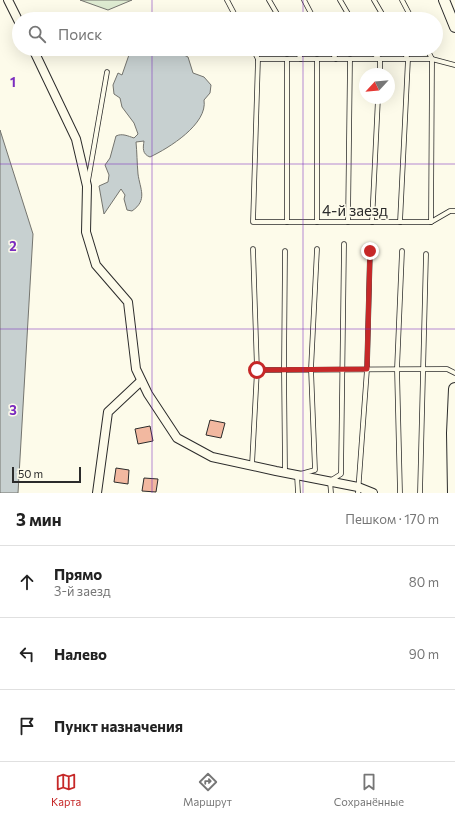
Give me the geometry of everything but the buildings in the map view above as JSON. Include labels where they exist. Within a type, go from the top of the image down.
[{"type":"main road","points":[[454,493],[453,433],[455,389]]},
{"type":"street","points":[[8,0],[14,12]]},
{"type":"street","points":[[444,0],[455,27]]},
{"type":"street","points":[[36,56],[76,139],[87,186],[86,232],[96,265],[128,302],[136,369],[148,394],[178,438],[212,457],[330,481],[373,493]]},
{"type":"street","points":[[97,493],[108,412],[141,381]]},
{"type":"lane","points":[[227,0],[233,12]]},
{"type":"lane","points":[[269,0],[276,12]]},
{"type":"lane","points":[[304,0],[310,12]]},
{"type":"lane","points":[[340,0],[347,12]]},
{"type":"lane","points":[[374,0],[381,12]]},
{"type":"lane","points":[[402,0],[408,12]]},
{"type":"lane","points":[[256,56],[258,59],[432,59],[455,65]]},
{"type":"lane","points":[[376,56],[380,59]]},
{"type":"lane","points":[[400,222],[408,59],[406,56]]},
{"type":"lane","points":[[430,56],[432,59],[431,222]]},
{"type":"lane","name":"4-й заезд","points":[[258,59],[253,222],[431,222]]},
{"type":"lane","points":[[287,59],[287,222]]},
{"type":"lane","points":[[317,59],[317,222]]},
{"type":"lane","points":[[348,222],[350,59]]},
{"type":"lane","points":[[380,59],[380,68]]},
{"type":"lane","points":[[87,186],[107,72]]},
{"type":"lane","points":[[372,222],[378,104]]},
{"type":"lane","points":[[431,222],[450,211],[455,211]]},
{"type":"lane","points":[[331,493],[330,481],[341,474],[344,244]]},
{"type":"lane","points":[[252,466],[257,370],[253,249]]},
{"type":"lane","points":[[298,493],[297,475],[315,470],[311,369],[317,249]]},
{"type":"lane","points":[[285,251],[285,473]]},
{"type":"lane","points":[[358,490],[367,369],[370,251]]},
{"type":"lane","points":[[400,493],[397,369],[402,251]]},
{"type":"lane","points":[[420,493],[426,254]]},
{"type":"lane","points":[[257,370],[447,369],[455,373]]},
{"type":"green space","points":[[80,0],[132,0],[108,10]]},
{"type":"shaded area","points":[[129,56],[186,56],[188,57],[193,73],[204,77],[211,85],[210,93],[204,100],[204,109],[194,126],[167,148],[150,157],[144,152],[144,141],[136,142],[138,174],[142,194],[140,203],[132,211],[127,210],[124,199],[125,195],[121,189],[104,214],[99,186],[108,182],[109,175],[105,165],[110,158],[116,136],[123,135],[134,138],[138,134],[134,123],[122,107],[120,98],[114,94],[113,85],[118,73],[122,75]]},
{"type":"shaded area","points":[[0,130],[33,234],[18,493],[0,493]]},
{"type":"route","points":[[257,370],[367,369],[370,251]]}]
